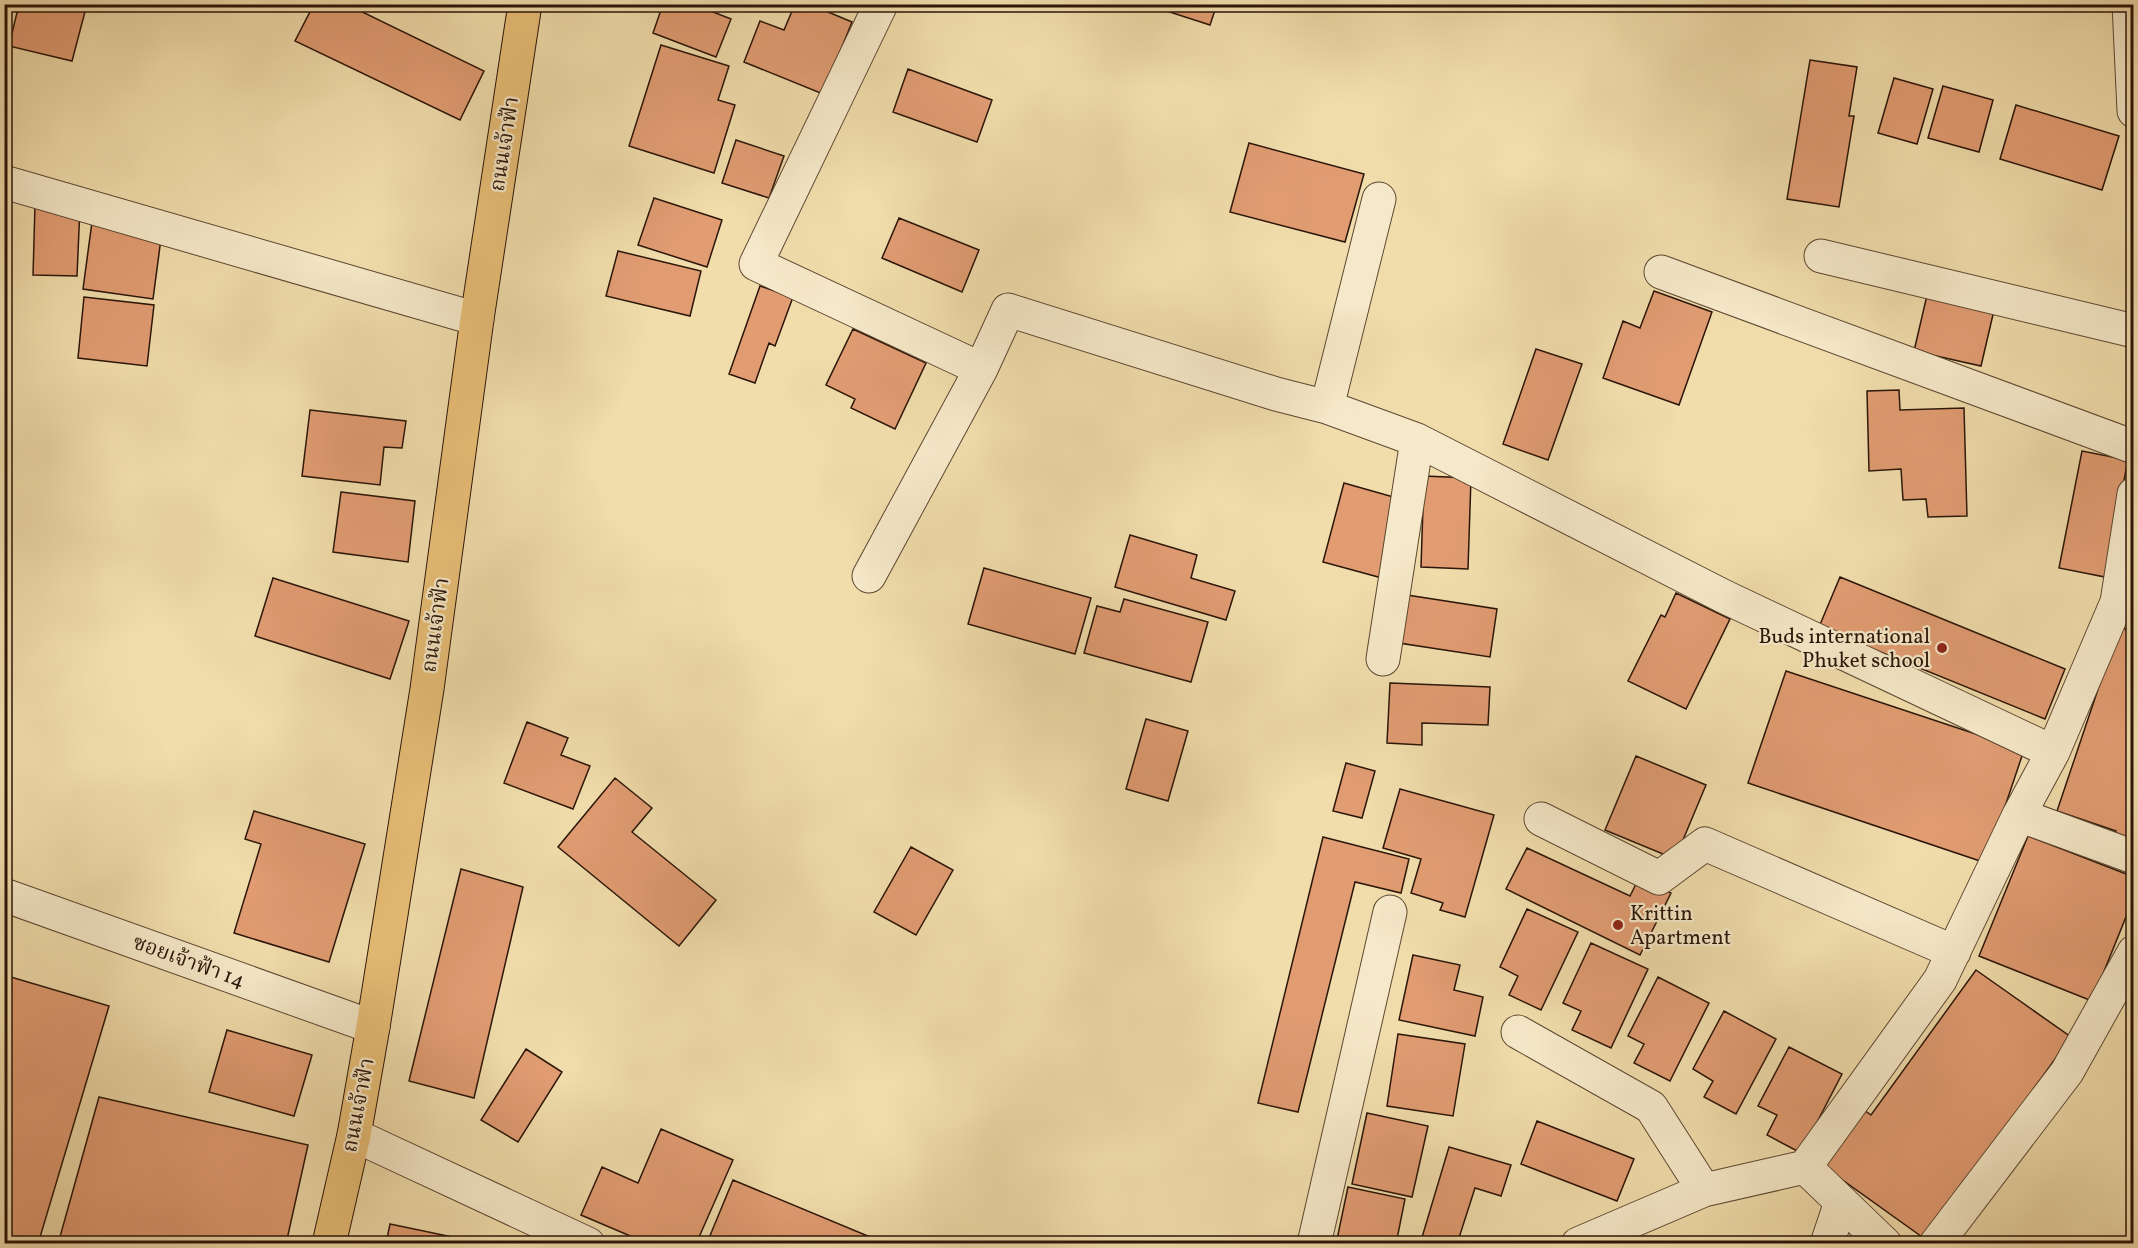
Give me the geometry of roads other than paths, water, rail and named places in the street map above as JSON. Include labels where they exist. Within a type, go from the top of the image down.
[{"type":"main road","name":"ถนนเจ้าฟ้า","points":[[329,1244],[354,1135],[427,689],[477,319],[525,4]]},
{"type":"street","points":[[881,4],[756,264],[981,369]]},
{"type":"street","points":[[2129,4],[2133,111]]},
{"type":"street","points":[[4,182],[477,319]]},
{"type":"street","points":[[1328,407],[1379,200]]},
{"type":"street","points":[[1821,256],[2133,331]]},
{"type":"street","points":[[1661,272],[2133,447]]},
{"type":"street","points":[[869,576],[981,369],[1008,310],[1276,394],[1328,407],[1417,440],[1725,597],[2053,752]]},
{"type":"street","points":[[1383,659],[1417,440]]},
{"type":"street","points":[[1578,1244],[1704,1190],[1805,1167],[1940,980],[2019,815],[2053,752],[2125,603],[2133,494]]},
{"type":"street","points":[[2019,815],[2133,857]]},
{"type":"street","points":[[1541,819],[1659,878],[1705,844],[1954,952]]},
{"type":"street","name":"ซอยเจ้าฟ้า 14","points":[[4,895],[373,1027]]},
{"type":"street","points":[[1314,1244],[1390,912]]},
{"type":"street","points":[[1936,1244],[2067,1072],[2133,952]]},
{"type":"street","points":[[1518,1032],[1651,1107],[1704,1190]]},
{"type":"street","points":[[354,1135],[588,1244]]},
{"type":"street","points":[[1805,1167],[1885,1244]]},
{"type":"street","points":[[1827,1244],[1842,1202]]},
{"type":"place","name":"Buds international Phuket school","points":[[1942,648]]},
{"type":"place","name":"Krittin Apartment","points":[[1618,925]]}]
